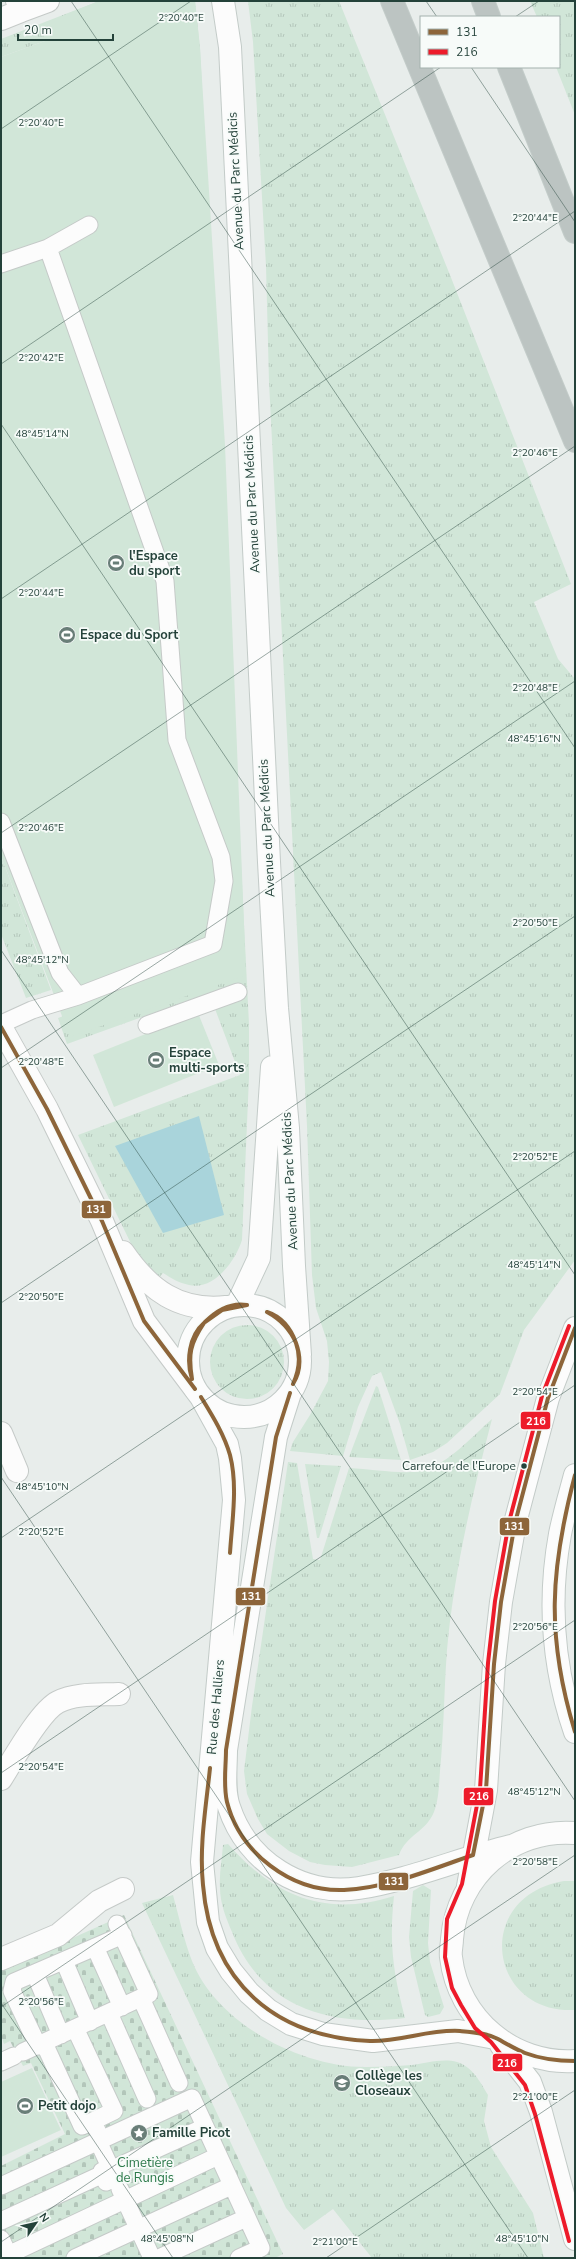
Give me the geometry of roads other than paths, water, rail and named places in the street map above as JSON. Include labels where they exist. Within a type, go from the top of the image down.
[{"type":"highway","points":[[392,1],[575,441]]},
{"type":"highway","points":[[483,1],[489,16]]},
{"type":"highway","points":[[509,68],[575,232]]},
{"type":"street","points":[[13,10],[48,1]]},
{"type":"street","name":"Avenue du Parc Médicis","points":[[223,1],[230,47],[277,1008],[288,1128],[294,1266],[300,1355]]},
{"type":"street","name":"Avenue du Parc Médicis","points":[[232,1306],[259,1258],[277,1008]]},
{"type":"street","name":"Rue des Halliers","points":[[1,1025],[47,1109],[102,1221],[144,1321],[198,1393],[227,1444],[230,1458],[234,1500],[202,1862],[208,1922],[217,1948],[231,1971],[249,1993],[268,2010],[297,2026],[323,2034],[373,2041],[458,2031],[495,2038]]},
{"type":"street","name":"Rue des Halliers","points":[[102,1221],[132,1265],[156,1290],[173,1300],[197,1308],[232,1306]]},
{"type":"street","points":[[232,1306],[260,1306],[279,1317],[293,1334],[300,1355],[298,1375],[290,1393],[271,1410],[247,1417],[222,1412],[210,1406],[198,1393],[190,1375],[188,1361],[189,1347],[195,1334],[203,1323],[214,1313],[232,1306]]},
{"type":"street","points":[[575,1328],[548,1398],[515,1523],[501,1602],[495,1656],[486,1790],[468,1886],[454,1920],[451,1957],[458,1986],[466,2002],[480,2024],[495,2038],[530,2082],[541,2112],[575,2239]]},
{"type":"street","name":"Rue des Halliers","points":[[290,1393],[276,1438],[226,1750],[226,1792],[229,1807],[244,1837],[253,1850],[267,1864],[281,1874],[309,1886],[342,1890],[359,1888],[388,1881],[473,1855],[511,1846]]},
{"type":"street","points":[[1,1433],[17,1471]]},
{"type":"street","points":[[575,1475],[560,1533],[554,1580],[554,1637],[566,1705],[575,1732]]},
{"type":"street","points":[[1,1779],[41,1719],[58,1702],[85,1695],[119,1694]]},
{"type":"street","points":[[468,1886],[489,1861],[511,1846],[532,1838],[560,1832],[575,1833]]},
{"type":"street","points":[[1,1959],[58,1935],[99,1901],[123,1889]]},
{"type":"street","points":[[495,2038],[528,2055],[544,2059],[575,2061]]},
{"type":"lane","points":[[1,264],[48,248],[89,225]]},
{"type":"lane","points":[[1,1025],[32,1010],[78,996],[213,944],[224,881],[221,857],[177,740],[165,581],[48,248]]},
{"type":"lane","points":[[1,822],[60,973],[78,996]]},
{"type":"lane","points":[[147,1025],[238,992]]},
{"type":"lane","points":[[24,2052],[75,2028],[149,1994],[120,1929],[95,1947],[14,1982],[12,1986],[24,2052],[82,2126],[114,2111],[75,2028],[35,1974]]},
{"type":"lane","points":[[95,1947],[115,2010],[147,2099]]},
{"type":"lane","points":[[64,1961],[75,2028]]},
{"type":"lane","points":[[141,1998],[179,2083]]},
{"type":"lane","points":[[1,2186],[192,2098],[231,2186],[261,2248],[239,2258]]},
{"type":"lane","points":[[93,2121],[111,2172],[152,2258]]},
{"type":"lane","points":[[1,2221],[111,2172],[205,2127]]},
{"type":"lane","points":[[1,2239],[9,2256],[218,2156]]},
{"type":"lane","points":[[75,2258],[231,2186]]},
{"type":"lane","points":[[159,2258],[246,2218]]},
{"type":"water","points":[[199,1116],[224,1215],[163,1233],[115,1146]]},
{"type":"place","name":"l'Espace du sport","points":[[116,563]]},
{"type":"place","name":"Espace du Sport","points":[[67,635]]},
{"type":"place","name":"Espace multi-sports","points":[[156,1060]]},
{"type":"place","name":"Carrefour de l'Europe","points":[[524,1466]]},
{"type":"place","name":"Collège les Closeaux","points":[[342,2083]]},
{"type":"place","name":"Petit dojo","points":[[25,2106]]},
{"type":"place","name":"Famille Picot","points":[[139,2133]]},
{"type":"park label","name":"Cimetière de Rungis","points":[[145,2170]]}]
